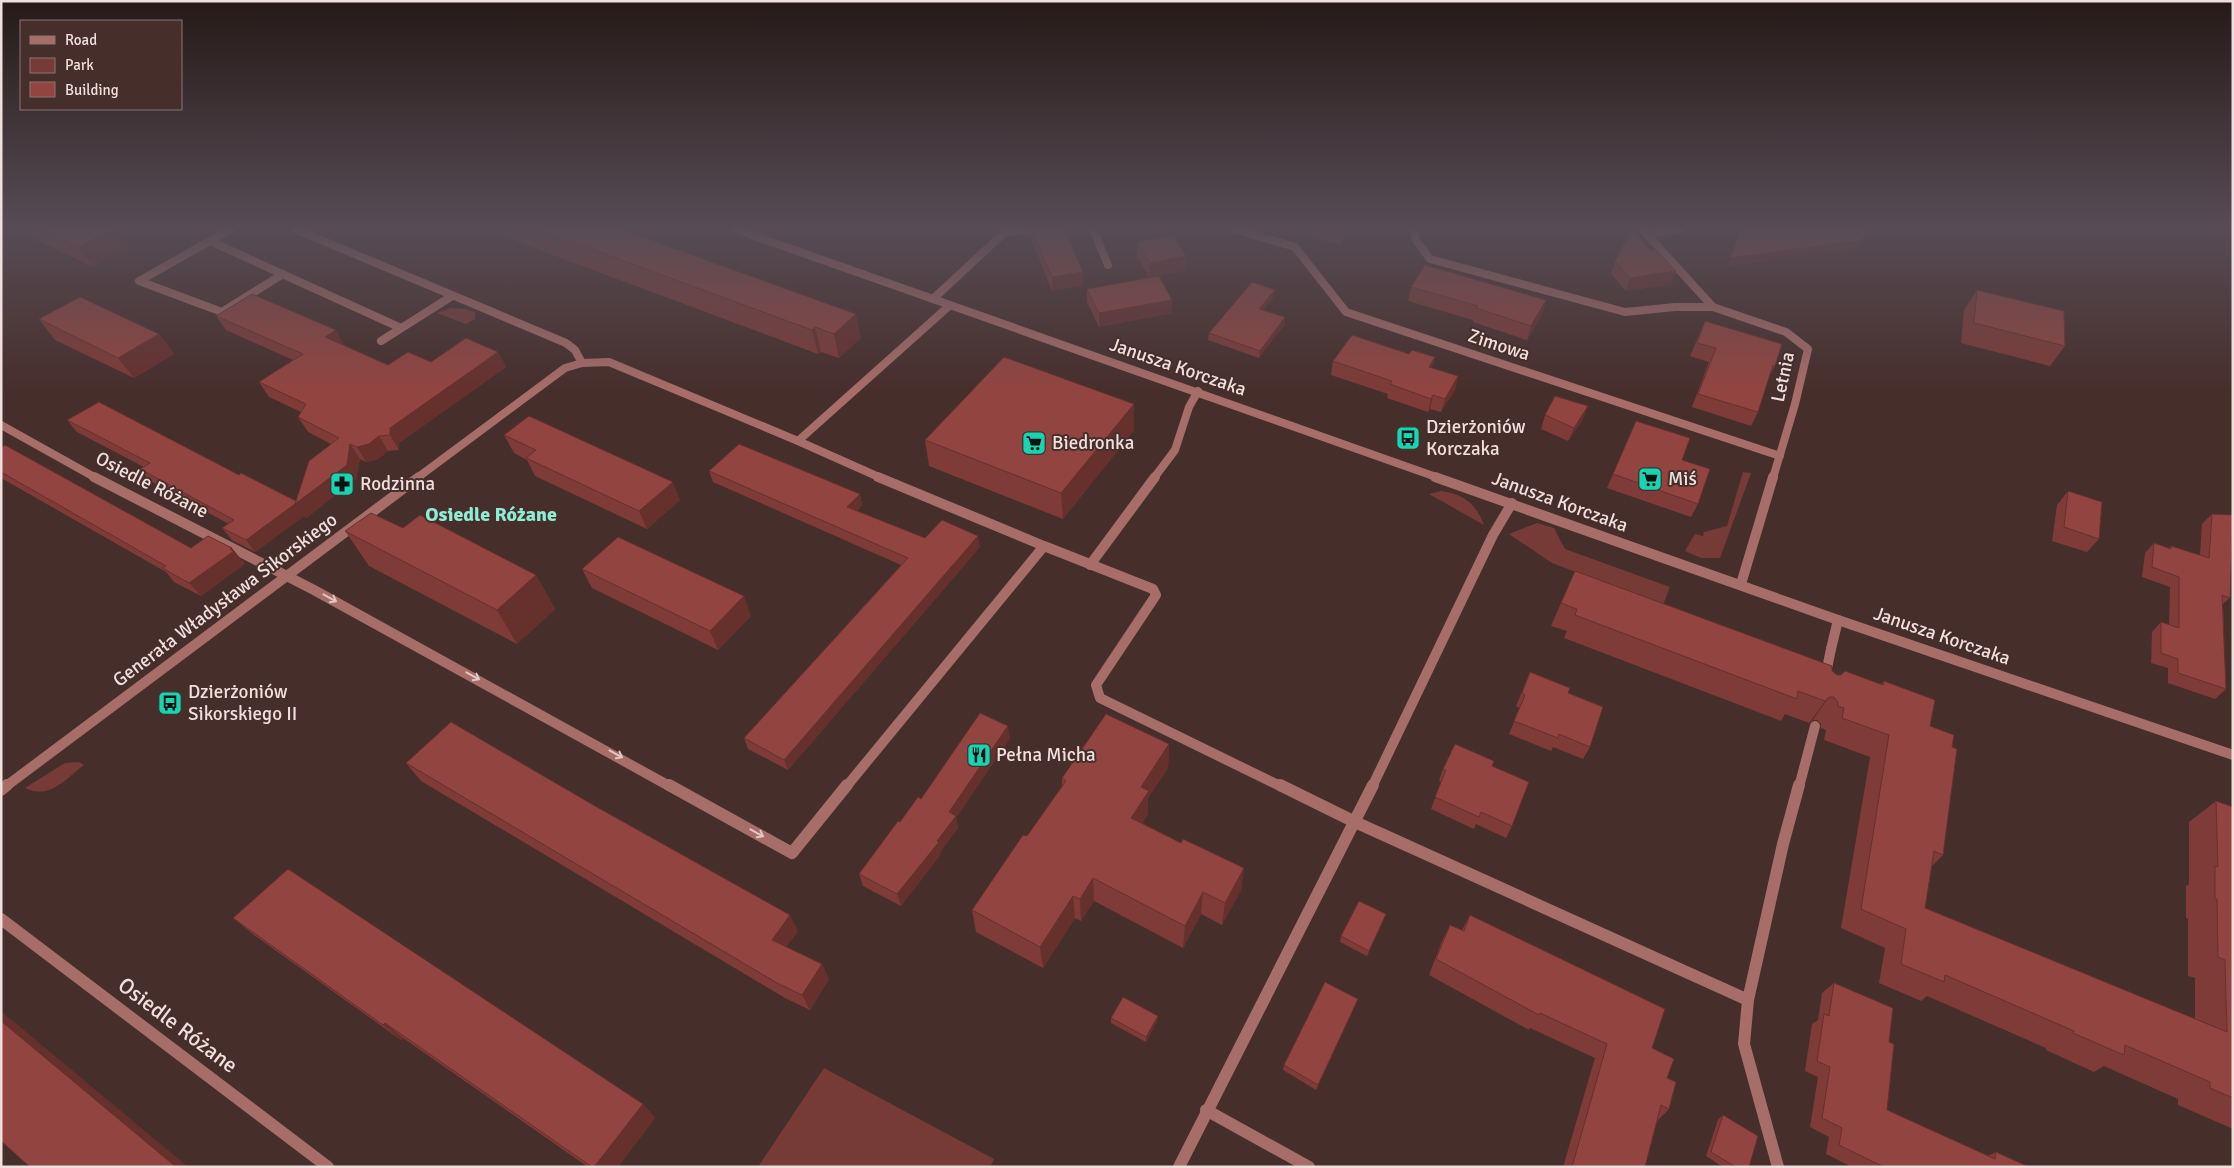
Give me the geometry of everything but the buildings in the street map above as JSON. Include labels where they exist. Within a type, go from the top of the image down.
[{"type":"street","points":[[146,284],[222,312],[268,284]]},
{"type":"street","points":[[304,284],[401,328]]},
{"type":"street","points":[[423,284],[566,343],[575,350],[582,363]]},
{"type":"street","name":"Janusza Korczaka","points":[[889,284],[949,306],[1198,391],[1838,620],[2233,755]]},
{"type":"street","points":[[933,299],[950,284]]},
{"type":"street","name":"Zimowa","points":[[1324,284],[1346,312],[1780,456]]},
{"type":"street","points":[[1522,284],[1625,312],[1675,307],[1713,307]]},
{"type":"street","name":"Letnia","points":[[1692,284],[1713,307],[1786,332],[1808,349],[1780,456],[1740,584]]},
{"type":"street","points":[[381,341],[452,296]]},
{"type":"street","points":[[798,441],[949,306]]},
{"type":"street","name":"Generała Władysława Sikorskiego","points":[[1,790],[549,378],[565,368],[582,363],[608,362],[798,441],[846,464],[1090,565],[1153,589],[1156,595],[1096,685],[1100,698],[1355,822]]},
{"type":"street","points":[[1090,565],[1175,450],[1189,407],[1198,391]]},
{"type":"street","name":"Osiedle Różane","points":[[1,426],[80,470],[287,576],[648,772],[792,853],[1044,546]]},
{"type":"street","points":[[1179,1167],[1206,1110],[1355,822],[1493,535],[1512,503]]},
{"type":"street","points":[[1822,691],[1838,620]]},
{"type":"street","points":[[1778,1167],[1744,1044],[1748,1000],[1783,844],[1814,726]]},
{"type":"street","points":[[1355,822],[1748,1000]]},
{"type":"street","name":"Osiedle Różane","points":[[1,919],[328,1167]]},
{"type":"street","points":[[1206,1110],[1309,1167]]},
{"type":"green space","points":[[451,308],[475,312],[475,319],[466,324],[437,313]]},
{"type":"green space","points":[[1743,472],[1751,473],[1720,558],[1701,558],[1685,551],[1695,534],[1703,536],[1704,532],[1727,526]]},
{"type":"green space","points":[[1441,491],[1449,492],[1468,501],[1477,511],[1484,525],[1429,494]]},
{"type":"green space","points":[[1537,523],[1554,528],[1565,549],[1670,587],[1663,605],[1552,563],[1509,534]]},
{"type":"green space","points":[[79,762],[84,765],[64,782],[49,790],[34,791],[25,788],[65,763]]},
{"type":"green space","points":[[824,1068],[994,1159],[990,1167],[758,1167]]},
{"type":"place","name":"Dzierżoniów Korczaka","points":[[1408,438]]},
{"type":"place","name":"Biedronka","points":[[1034,443]]},
{"type":"place","name":"Miś","points":[[1650,479]]},
{"type":"place","name":"Rodzinna","points":[[342,484]]},
{"type":"place","name":"Dzierżoniów Sikorskiego II","points":[[170,703]]},
{"type":"place","name":"Pełna Micha","points":[[979,755]]},
{"type":"district","name":"Osiedle Różane","points":[[491,514]]}]
